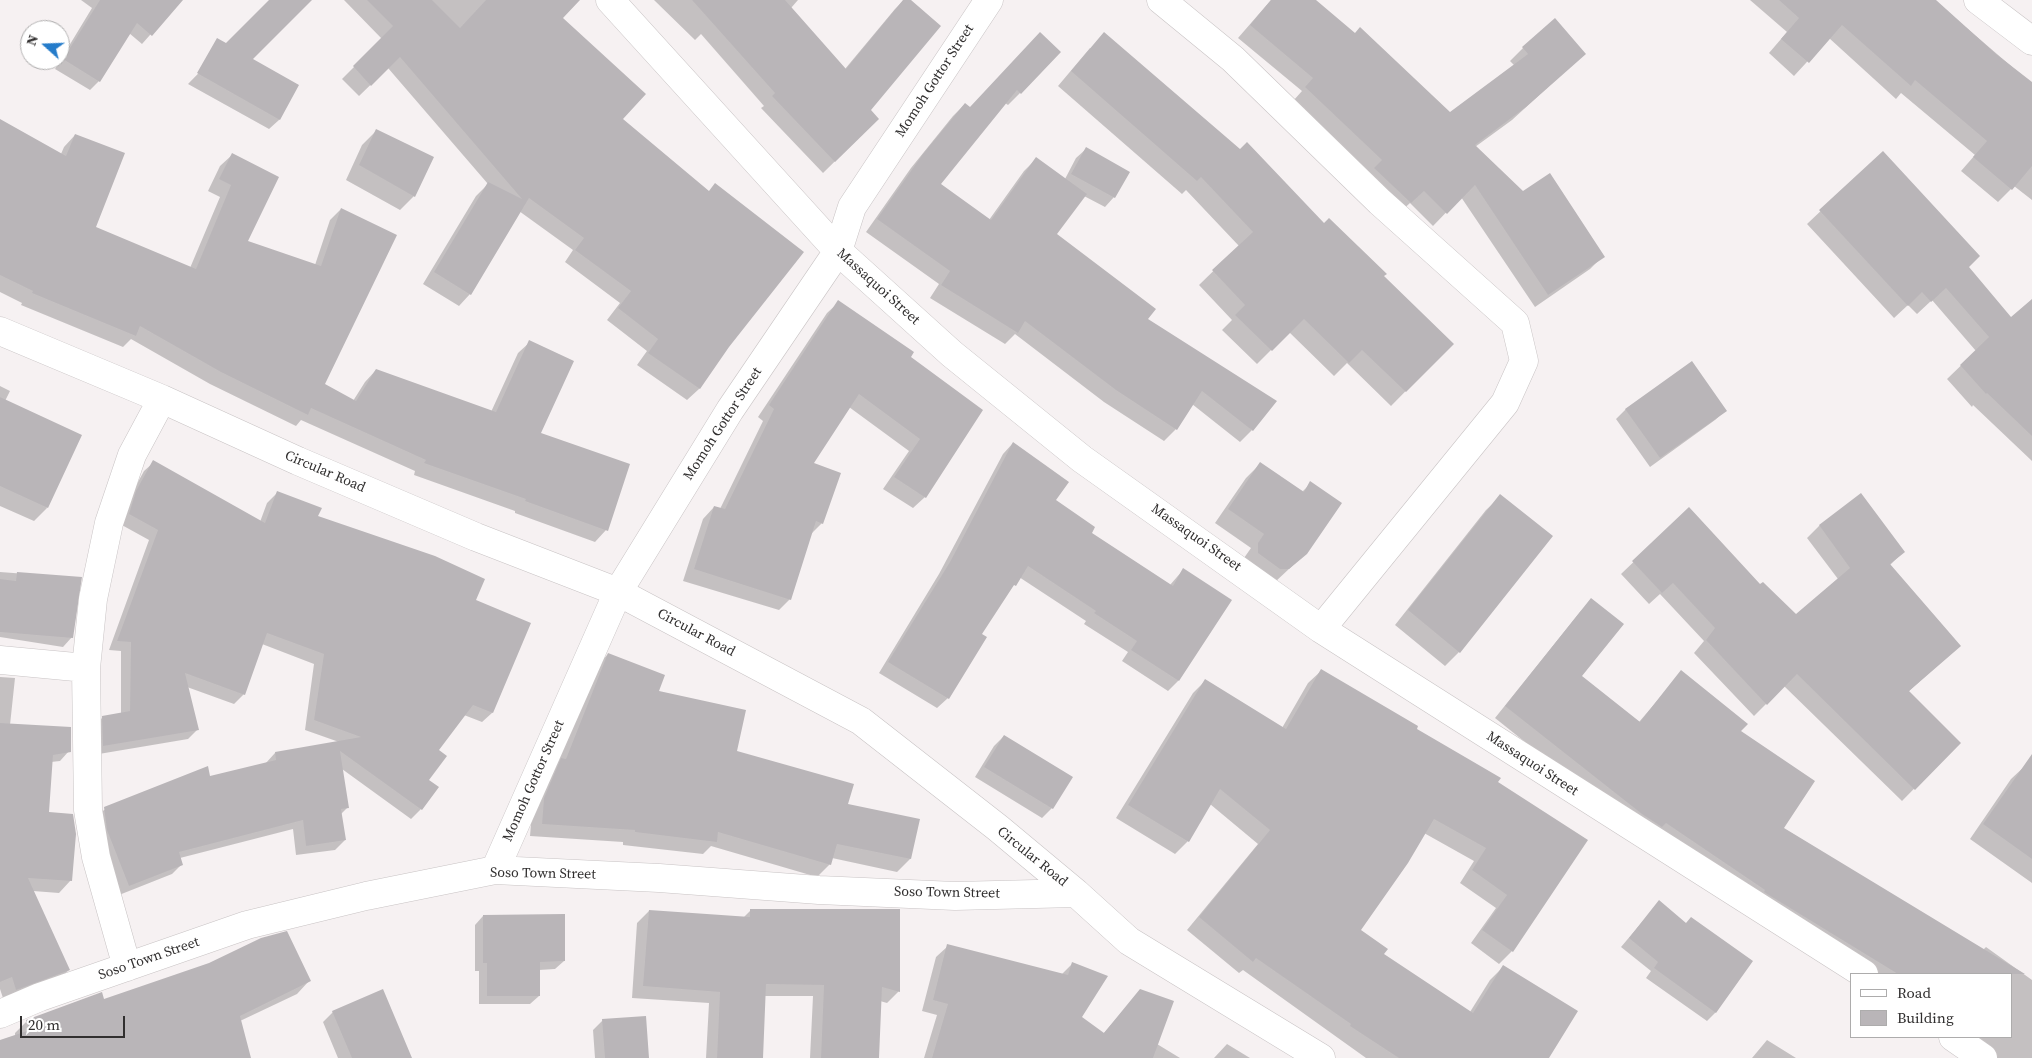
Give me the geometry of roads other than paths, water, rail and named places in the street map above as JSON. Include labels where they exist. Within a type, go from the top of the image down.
[{"type":"street","name":"Massaquoi Street","points":[[610,0],[838,251],[952,354],[1082,459],[1321,629],[1862,973]]},
{"type":"street","name":"Momoh Gottor Street","points":[[495,870],[618,592],[730,410],[838,251],[852,207],[989,0]]},
{"type":"street","points":[[1161,0],[1233,60],[1380,202],[1515,323],[1524,361],[1504,403],[1321,629]]},
{"type":"street","points":[[1978,0],[2032,41]]},
{"type":"street","name":"Circular Road","points":[[0,331],[476,537],[618,592],[861,721],[1076,893],[1129,941],[1321,1058]]},
{"type":"street","points":[[127,967],[96,857],[88,810],[86,668],[92,598],[110,523],[132,455],[162,400]]},
{"type":"street","points":[[0,660],[86,668]]},
{"type":"street","name":"Soso Town Street","points":[[0,1014],[40,997],[247,925],[366,896],[495,870],[660,878],[819,890],[954,896],[1076,893]]},
{"type":"street","points":[[1954,1038],[1983,1058]]}]
